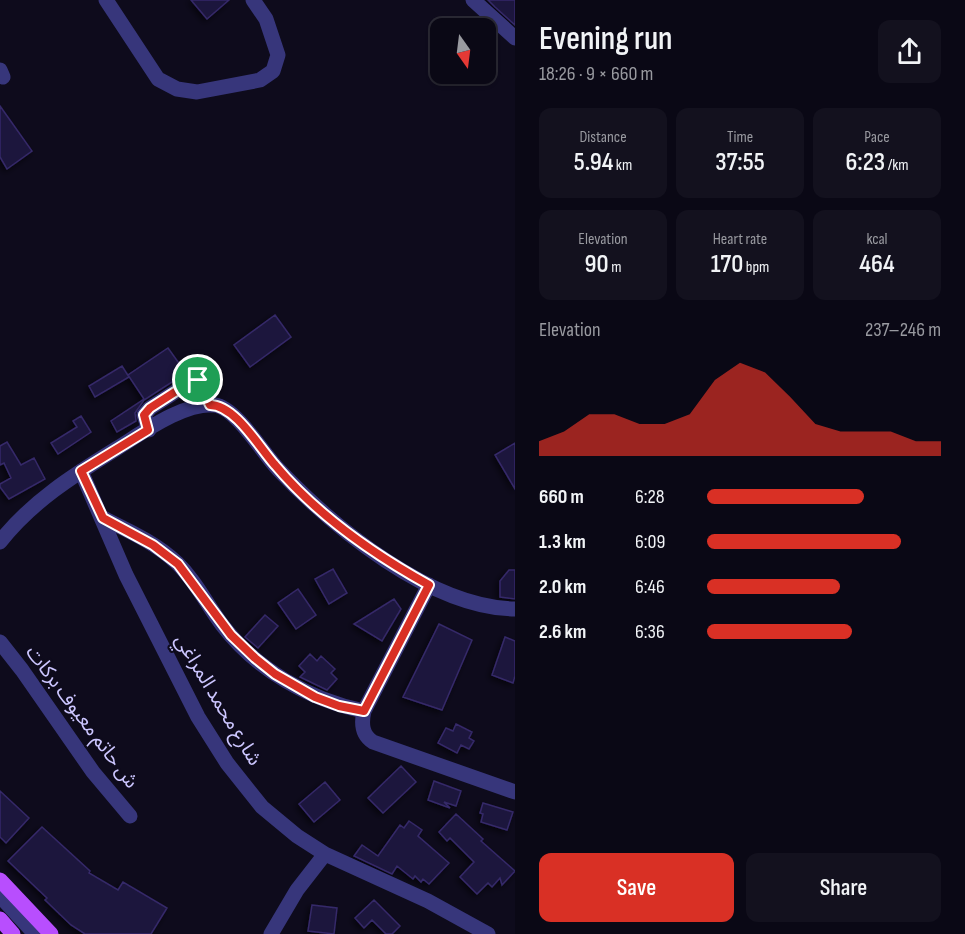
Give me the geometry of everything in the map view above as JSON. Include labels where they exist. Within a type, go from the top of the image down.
[{"type":"main road","points":[[0,880],[51,934]]},
{"type":"main road","points":[[0,919],[13,934]]},
{"type":"street","points":[[106,0],[158,80],[177,89],[198,92],[260,80],[273,71],[278,55],[266,19],[253,0]]},
{"type":"street","points":[[472,0],[515,38]]},
{"type":"street","points":[[148,430],[144,415],[150,408],[192,381],[200,373],[210,405]]},
{"type":"street","points":[[0,542],[22,516],[81,471],[187,409],[217,405],[238,420],[284,475],[304,495],[352,536],[402,570],[429,585],[470,602],[515,609]]},
{"type":"street","name":"شارع محمد المراغي","points":[[81,471],[126,575],[198,717],[227,763],[262,807],[297,836],[325,854],[428,901],[488,934]]},
{"type":"street","points":[[103,518],[153,545],[178,564],[231,635],[275,674],[315,697],[339,706],[364,711]]},
{"type":"street","points":[[429,585],[364,711],[365,735],[373,742],[515,792]]},
{"type":"street","name":"ش حاتم معيوف بركات","points":[[0,642],[93,772],[130,816]]},
{"type":"street","points":[[272,934],[297,890],[325,854]]},
{"type":"street","points":[[0,896],[35,934]]},
{"type":"building","points":[[191,0],[229,0],[207,19]]},
{"type":"building","points":[[488,0],[515,0],[515,25],[495,7]]},
{"type":"building","points":[[0,106],[32,151],[7,169],[0,157]]},
{"type":"building","points":[[275,315],[291,337],[250,367],[234,345]]},
{"type":"building","points":[[168,348],[186,373],[144,400],[135,413],[136,421],[117,432],[111,421],[144,399],[128,375]]},
{"type":"building","points":[[122,366],[129,377],[95,397],[89,386]]},
{"type":"building","points":[[81,416],[91,432],[58,454],[51,443],[77,427],[73,421]]},
{"type":"building","points":[[7,442],[21,465],[34,458],[45,479],[9,499],[0,487],[0,484],[11,478],[4,463],[0,465],[0,446]]},
{"type":"building","points":[[515,443],[515,489],[495,455]]},
{"type":"building","points":[[333,569],[347,593],[329,604],[315,579]]},
{"type":"building","points":[[509,570],[515,570],[515,599],[500,597],[500,581]]},
{"type":"building","points":[[298,589],[316,615],[296,629],[278,603]]},
{"type":"building","points":[[394,599],[401,609],[382,641],[354,624]]},
{"type":"building","points":[[265,615],[278,626],[258,648],[245,637]]},
{"type":"building","points":[[439,624],[472,640],[442,710],[403,697]]},
{"type":"building","points":[[505,637],[515,641],[513,683],[492,675]]},
{"type":"building","points":[[310,654],[317,661],[321,656],[335,669],[331,673],[337,679],[327,690],[300,677],[305,672],[299,666]]},
{"type":"building","points":[[456,724],[472,732],[469,738],[474,741],[469,749],[461,745],[457,753],[438,743],[446,728],[453,731]]},
{"type":"building","points":[[401,766],[416,782],[383,813],[368,798]]},
{"type":"building","points":[[434,781],[461,791],[456,806],[444,802],[450,808],[428,800]]},
{"type":"building","points":[[325,782],[340,800],[314,822],[299,804]]},
{"type":"building","points":[[0,791],[29,818],[6,843],[0,837]]},
{"type":"building","points":[[483,803],[513,812],[507,830],[481,822],[483,814],[480,813]]},
{"type":"building","points":[[456,814],[483,839],[481,841],[515,871],[502,885],[500,878],[492,887],[488,883],[477,894],[460,877],[474,862],[450,838],[447,841],[439,832]]},
{"type":"building","points":[[409,821],[422,830],[418,836],[449,863],[429,884],[423,879],[421,882],[415,876],[413,879],[397,866],[392,874],[354,856],[362,845],[378,856],[400,825],[404,828]]},
{"type":"building","points":[[42,827],[90,871],[89,873],[118,890],[123,882],[167,908],[151,934],[85,934],[71,925],[45,900],[47,898],[8,861]]},
{"type":"building","points":[[374,900],[400,926],[392,934],[386,934],[372,920],[364,928],[355,918]]},
{"type":"building","points":[[312,905],[337,908],[334,934],[308,931]]},
{"type":"route","points":[[198,380],[210,405],[217,405],[238,420],[277,468],[304,495],[374,552],[429,585],[364,711],[339,706],[315,697],[275,674],[255,658],[222,625],[197,587],[178,564],[153,545],[103,518],[81,471],[148,430],[144,415],[150,408],[192,381],[198,380]]}]
